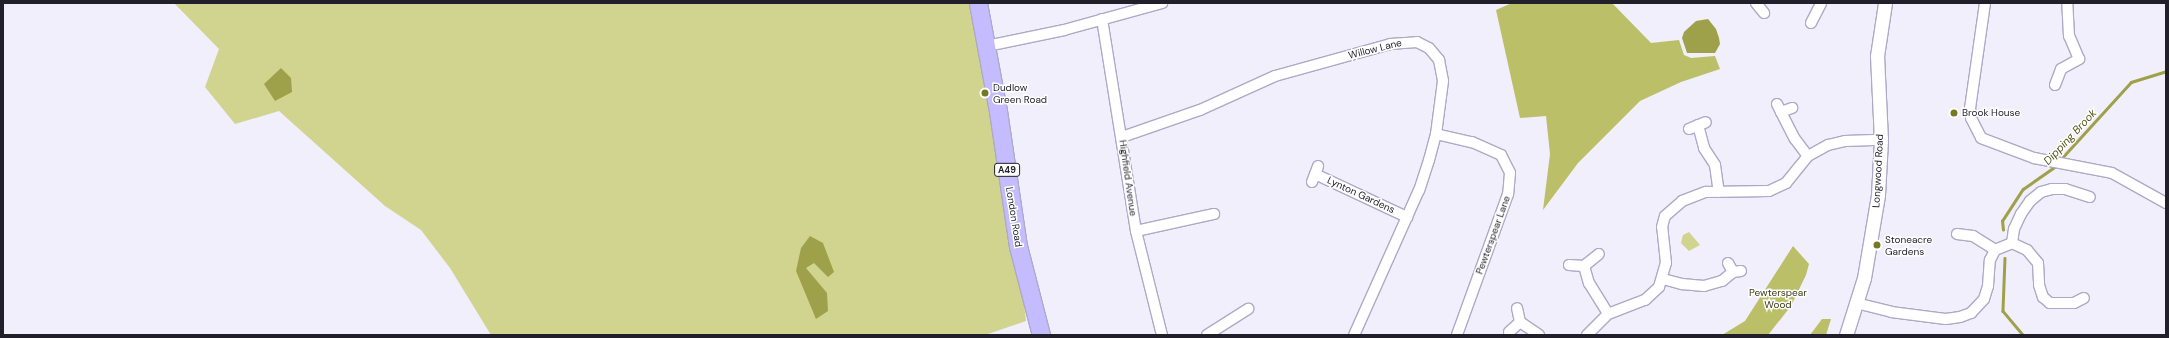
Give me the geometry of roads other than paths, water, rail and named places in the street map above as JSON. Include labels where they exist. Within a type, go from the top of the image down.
[{"type":"highway","name":"London Road","points":[[978,3],[987,46],[1018,246],[1041,335]]},
{"type":"street","points":[[987,46],[1102,19],[1162,3]]},
{"type":"street","points":[[1756,3],[1764,13]]},
{"type":"street","points":[[1812,23],[1821,3]]},
{"type":"street","name":"Longwood Road","points":[[1846,335],[1856,304],[1875,223],[1881,140],[1877,56],[1879,31],[1885,3]]},
{"type":"street","points":[[1986,3],[1972,85],[1971,118],[1981,138],[2048,161],[2112,174],[2166,203]]},
{"type":"street","points":[[2055,85],[2061,69],[2078,59],[2069,36],[2067,3]]},
{"type":"street","name":"Highfield Avenue","points":[[1102,19],[1136,231],[1162,335]]},
{"type":"street","name":"Willow Lane","points":[[1122,137],[1200,110],[1275,76],[1390,44],[1410,42],[1429,48],[1441,67],[1443,81],[1436,134],[1419,190],[1354,335]]},
{"type":"street","points":[[1792,108],[1779,108],[1795,139],[1808,156]]},
{"type":"street","points":[[1698,125],[1704,148],[1715,165],[1719,192]]},
{"type":"street","name":"Pewterspear Lane","points":[[1436,134],[1472,142],[1500,155],[1510,173],[1508,194],[1457,335]]},
{"type":"street","points":[[1587,335],[1608,314],[1645,300],[1656,291],[1663,279],[1666,263],[1662,227],[1665,216],[1672,208],[1695,194],[1769,191],[1786,183],[1808,156],[1836,142],[1881,140]]},
{"type":"street","name":"Lynton Gardens","points":[[1315,174],[1407,217]]},
{"type":"street","points":[[2012,243],[2014,229],[2021,214],[2030,201],[2041,192],[2052,188],[2065,189],[2090,197]]},
{"type":"street","points":[[1136,231],[1213,213]]},
{"type":"street","points":[[1957,234],[1973,236],[1995,250]]},
{"type":"street","points":[[1856,304],[1891,312],[1946,319],[1960,318],[1971,313],[1984,299],[1988,286],[1990,260],[1995,250],[2012,243],[2027,250],[2038,263],[2039,285],[2043,297],[2050,304],[2074,303],[2084,298]]},
{"type":"street","points":[[1569,265],[1584,266],[1599,254]]},
{"type":"street","points":[[1584,266],[1589,283],[1608,314]]},
{"type":"street","points":[[1663,279],[1704,286],[1722,281],[1734,268]]},
{"type":"street","points":[[1517,308],[1520,322],[1539,335]]},
{"type":"street","points":[[1207,335],[1248,309]]},
{"type":"street","points":[[1509,332],[1520,322]]},
{"type":"waterway","name":"Dipping Brook","points":[[2060,160],[2131,82],[2166,71]]},
{"type":"waterway","name":"Dipping Brook","points":[[2003,230],[2002,221],[2023,189],[2056,166]]},
{"type":"waterway","name":"Dipping Brook","points":[[2005,258],[2003,311],[2023,335]]},
{"type":"place","name":"Dudlow Green Road","points":[[985,93]]},
{"type":"place","name":"Brook House","points":[[1954,113]]},
{"type":"place","name":"Stoneacre Gardens","points":[[1877,245]]},
{"type":"park label","name":"Pewterspear Wood","points":[[1778,298]]}]
